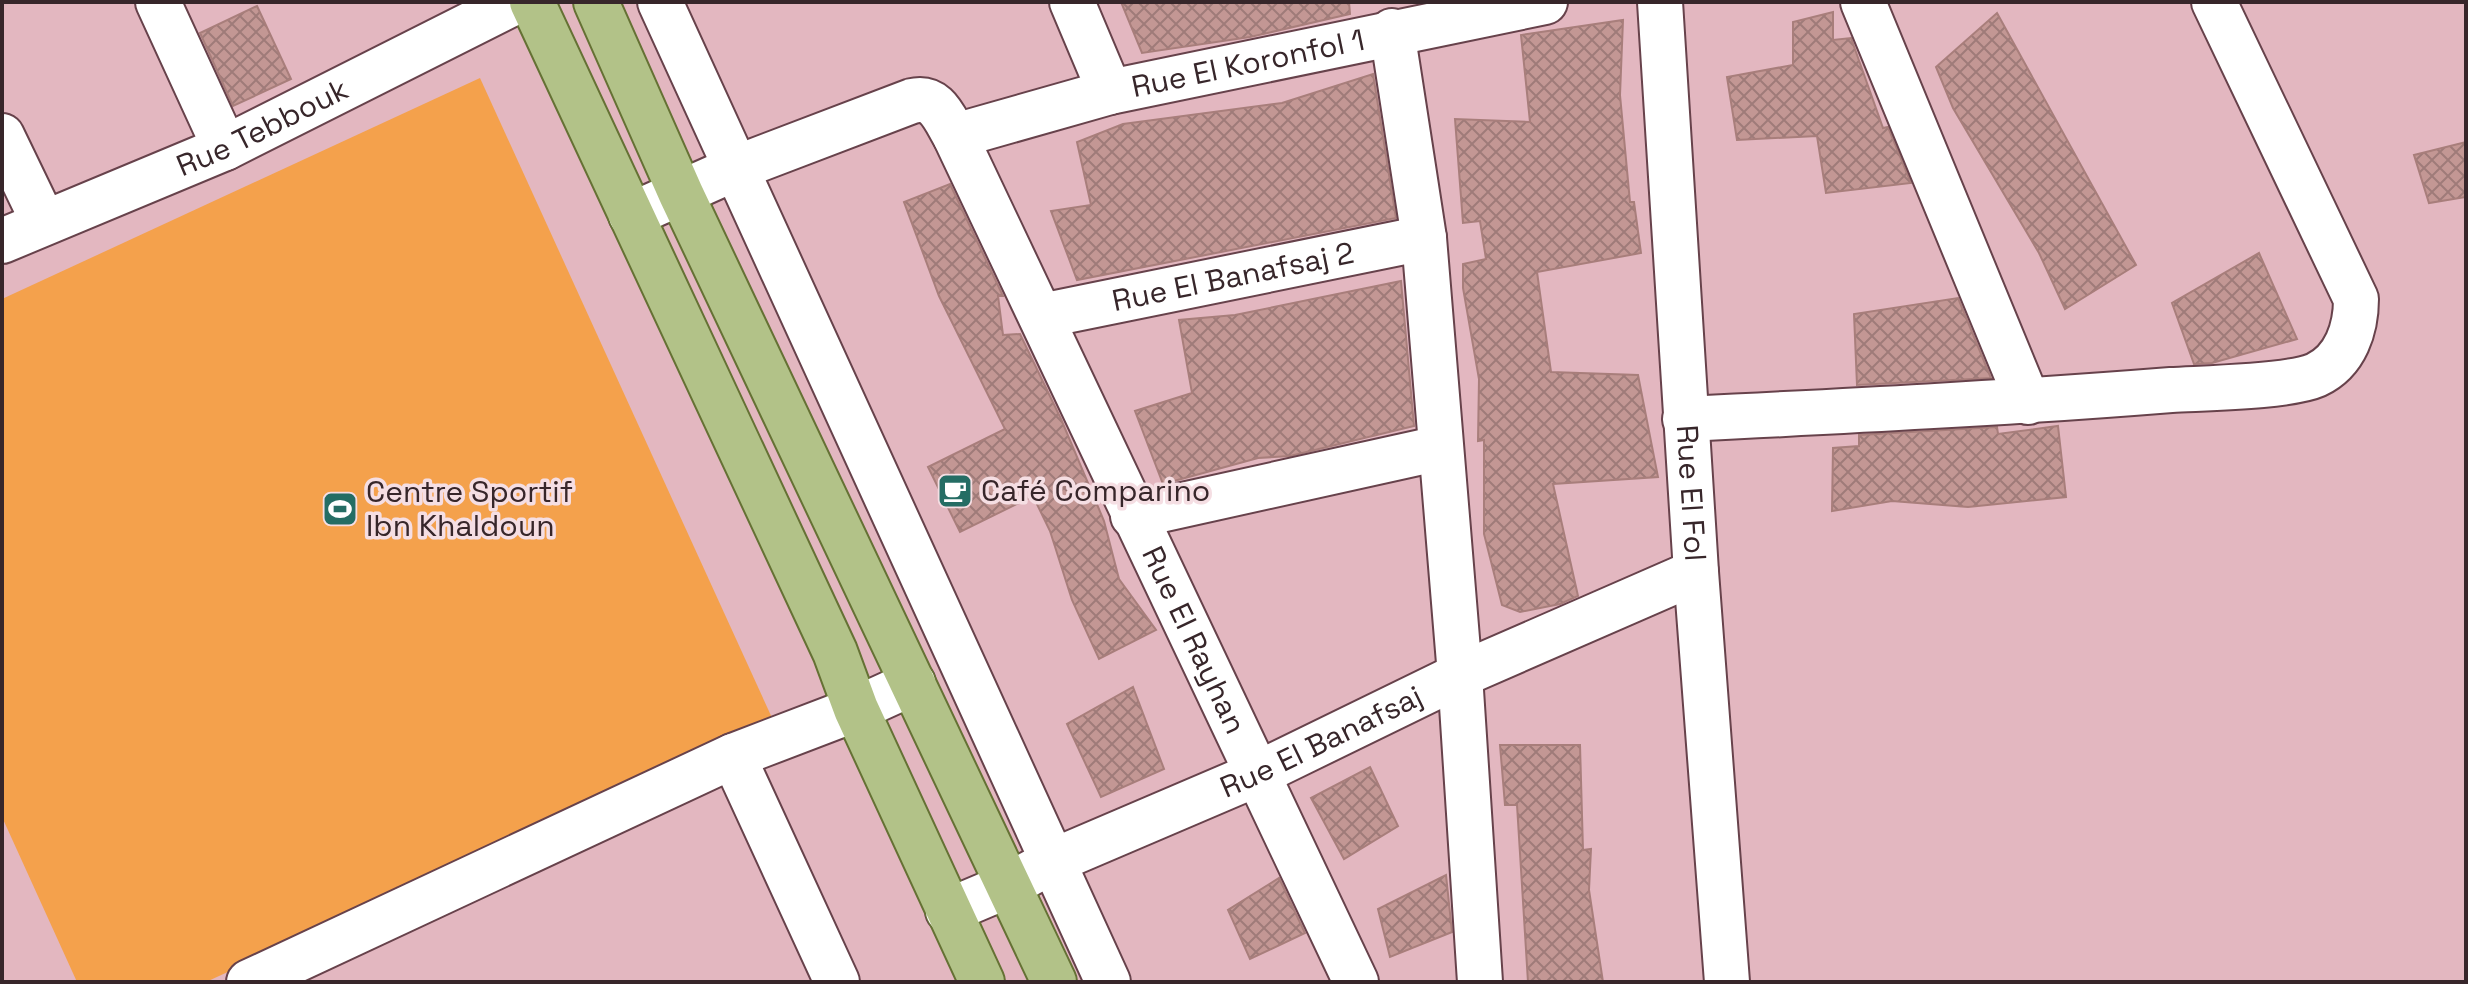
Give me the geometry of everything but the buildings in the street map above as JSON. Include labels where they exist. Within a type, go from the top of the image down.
[{"type":"main road","points":[[532,2],[835,652],[856,709],[982,982]]},
{"type":"main road","points":[[596,2],[681,194],[1054,982]]},
{"type":"street","points":[[158,2],[225,148]]},
{"type":"street","name":"Rue Tebbouk","points":[[2,241],[43,221],[225,148],[515,2]]},
{"type":"street","points":[[660,2],[1108,982]]},
{"type":"street","points":[[1072,2],[1110,92]]},
{"type":"street","name":"Rue El Koronfol 1","points":[[955,136],[1110,92],[1392,31],[1545,2]]},
{"type":"street","name":"Rue El Fol","points":[[1660,2],[1685,419],[1727,982]]},
{"type":"street","points":[[1863,2],[2028,402]]},
{"type":"street","points":[[1685,419],[2028,402],[2273,382],[2316,375],[2340,357],[2356,322],[2356,299],[2214,2]]},
{"type":"street","points":[[1392,31],[1424,238],[1460,675],[1480,982]]},
{"type":"street","name":"Rue El Rayhan","points":[[736,168],[912,101],[928,100],[936,104],[955,136],[1356,982]]},
{"type":"street","points":[[2,136],[43,221]]},
{"type":"street","points":[[631,215],[736,168]]},
{"type":"street","name":"Rue El Banafsaj 2","points":[[1041,316],[1424,238]]},
{"type":"street","points":[[1133,516],[1440,448]]},
{"type":"street","name":"Rue El Banafsaj","points":[[948,911],[1007,886],[1051,862],[1257,774],[1460,675],[1696,572]]},
{"type":"street","points":[[249,982],[733,756],[856,709],[913,683]]},
{"type":"street","points":[[733,756],[837,982]]},
{"type":"shaded area","name":"Centre Sportif Ibn Khaldoun","points":[[480,78],[773,720],[206,982],[77,982],[2,817],[2,299]]},
{"type":"place","name":"Café Comparino","points":[[955,491]]},
{"type":"place","name":"Centre Sportif Ibn Khaldoun","points":[[340,509]]}]
